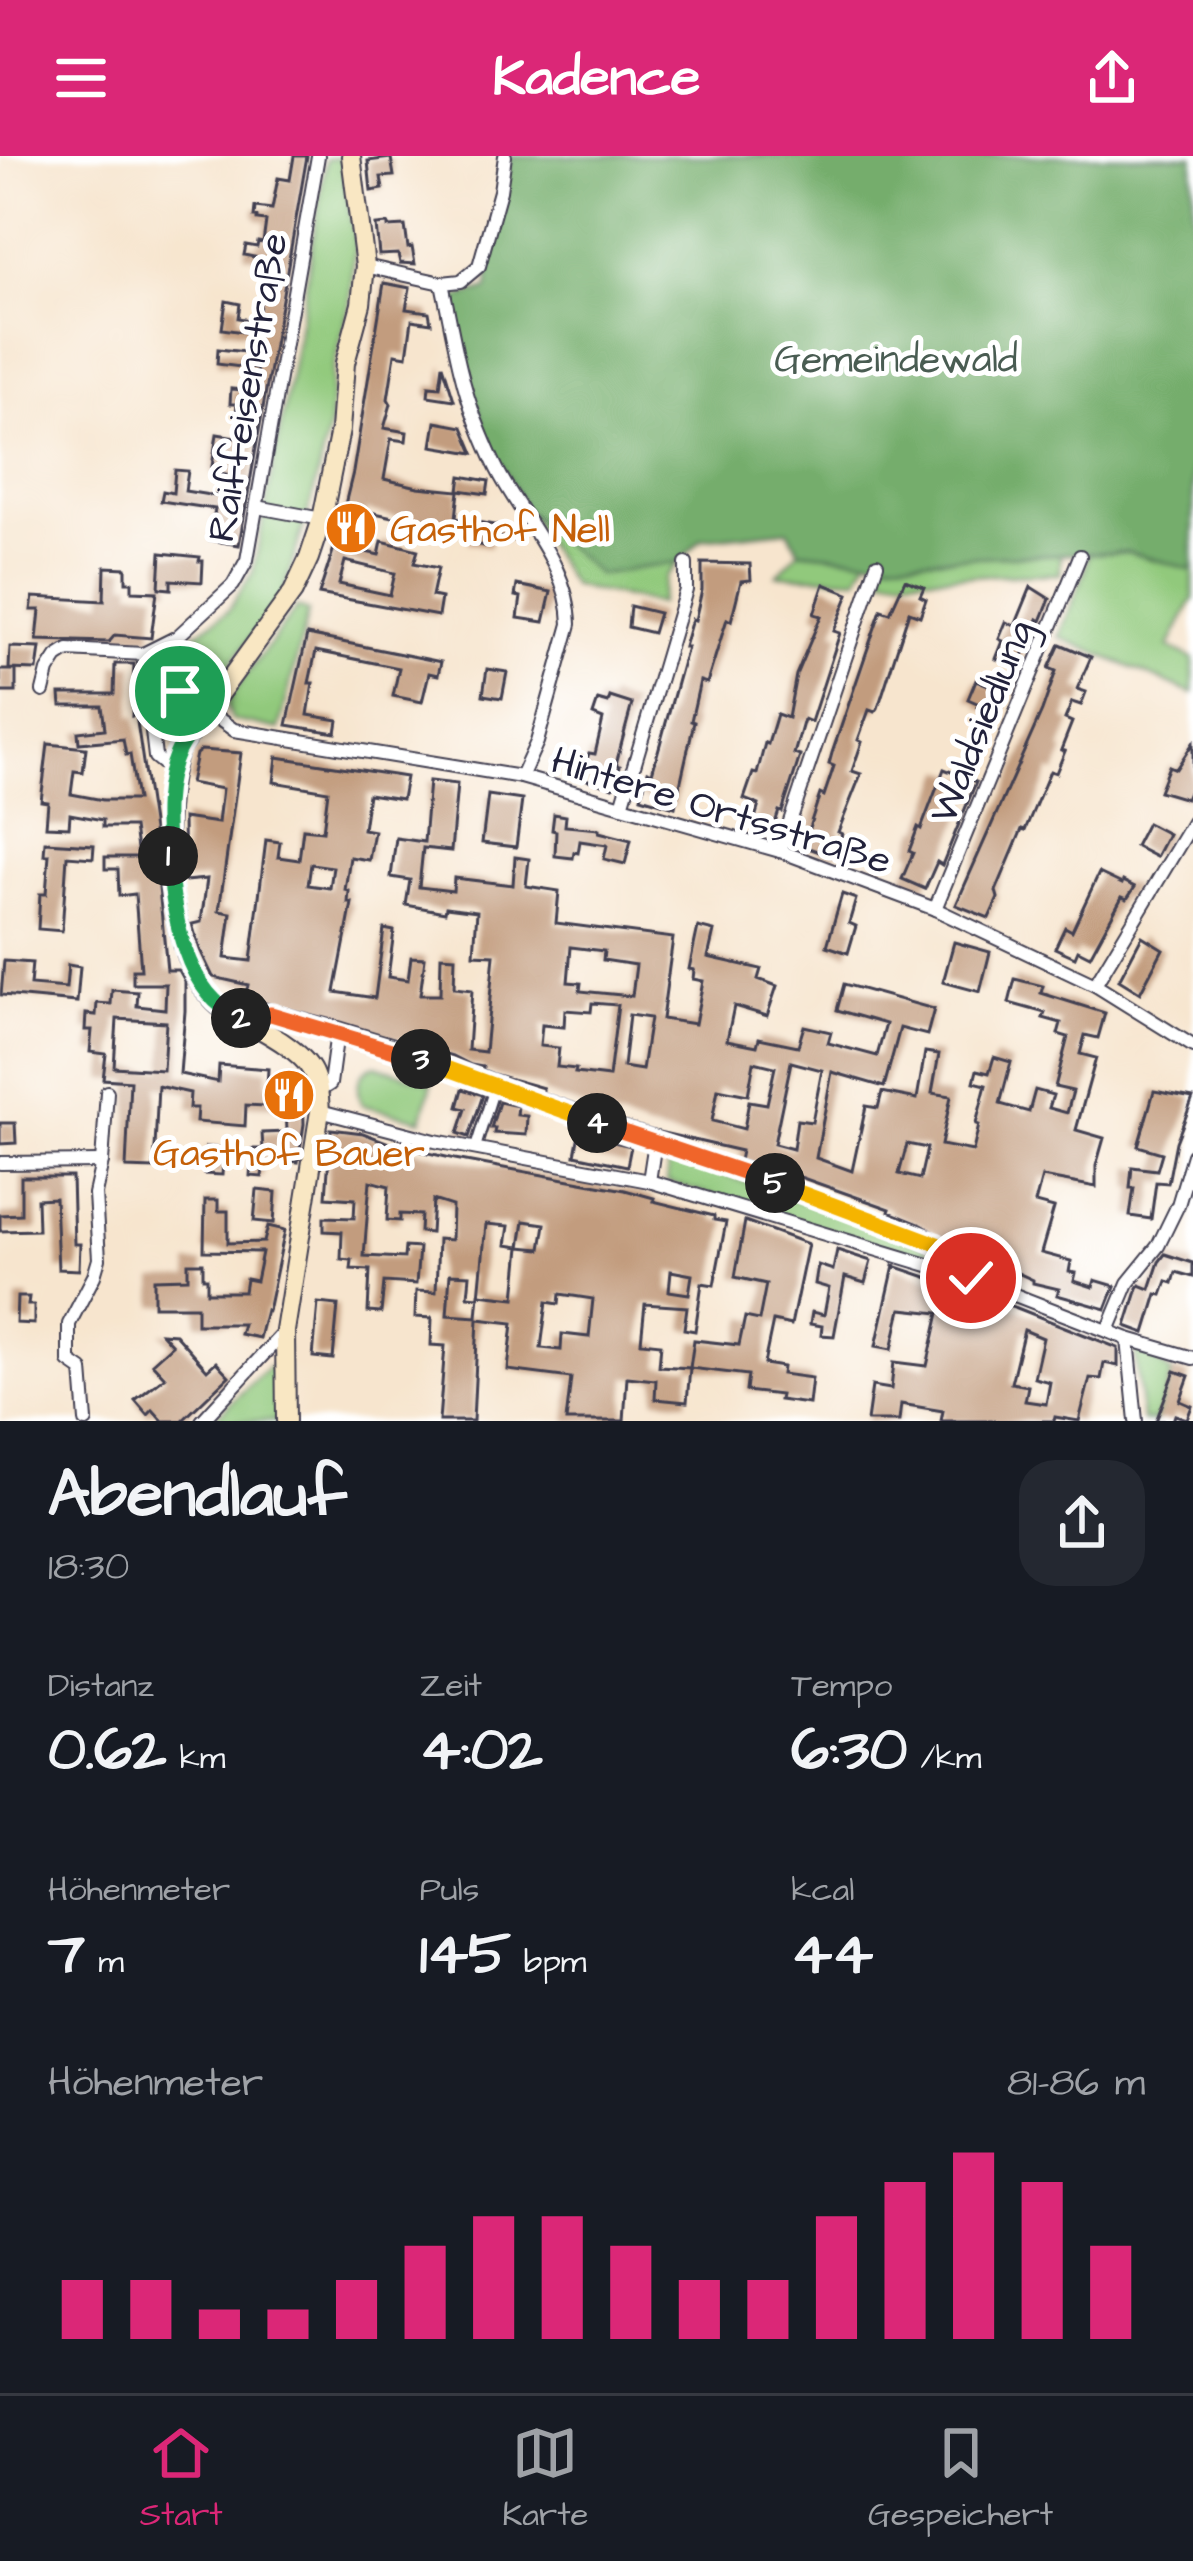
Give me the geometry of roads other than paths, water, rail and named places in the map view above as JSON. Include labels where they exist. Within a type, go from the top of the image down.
[{"type":"main road","points":[[286,1421],[285,1331],[319,1101],[312,1070],[298,1054],[210,998],[194,972],[169,874],[166,834],[171,770],[179,749],[293,592],[322,518],[365,266],[351,156]]},
{"type":"street","name":"Raiffeisenstraße","points":[[143,654],[177,637],[233,585],[247,560],[318,156]]},
{"type":"street","points":[[365,266],[442,283],[461,281],[478,266],[505,156]]},
{"type":"street","points":[[442,283],[474,417],[498,471],[564,581],[570,604],[570,624],[537,742],[521,777]]},
{"type":"street","points":[[257,507],[322,518]]},
{"type":"street","name":"Waldsiedlung","points":[[935,909],[1080,556]]},
{"type":"street","points":[[622,806],[686,590],[686,564]]},
{"type":"street","points":[[780,851],[878,564]]},
{"type":"street","points":[[43,692],[48,671],[68,650],[143,654],[155,757],[171,770]]},
{"type":"street","name":"Hintere Ortsstraße","points":[[145,676],[180,691],[234,730],[521,777],[780,851],[935,909],[1095,985],[1193,1046]]},
{"type":"street","points":[[1095,985],[1193,822]]},
{"type":"street","points":[[238,1018],[271,1014],[337,1032],[843,1207],[937,1244],[971,1278]]},
{"type":"street","points":[[337,1032],[329,1084],[319,1101],[475,1149],[649,1181],[971,1278],[1129,1339],[1193,1358]]},
{"type":"street","points":[[475,1149],[495,1086]]},
{"type":"street","points":[[86,1421],[82,1370],[69,1361],[69,1324],[99,1259],[94,1193],[102,1162],[106,1092]]},
{"type":"street","points":[[649,1181],[656,1142]]},
{"type":"street","points":[[1108,1330],[1128,1283],[1158,1246],[1178,1205],[1193,1155]]},
{"type":"street","points":[[0,1163],[102,1162]]},
{"type":"street","points":[[202,1421],[285,1331]]},
{"type":"street","points":[[1129,1339],[1136,1421]]},
{"type":"place","name":"Gasthof Nell","points":[[351,528]]},
{"type":"place","name":"Gasthof Bauer","points":[[289,1095]]},
{"type":"park label","name":"Gemeindewald","points":[[896,358]]}]
